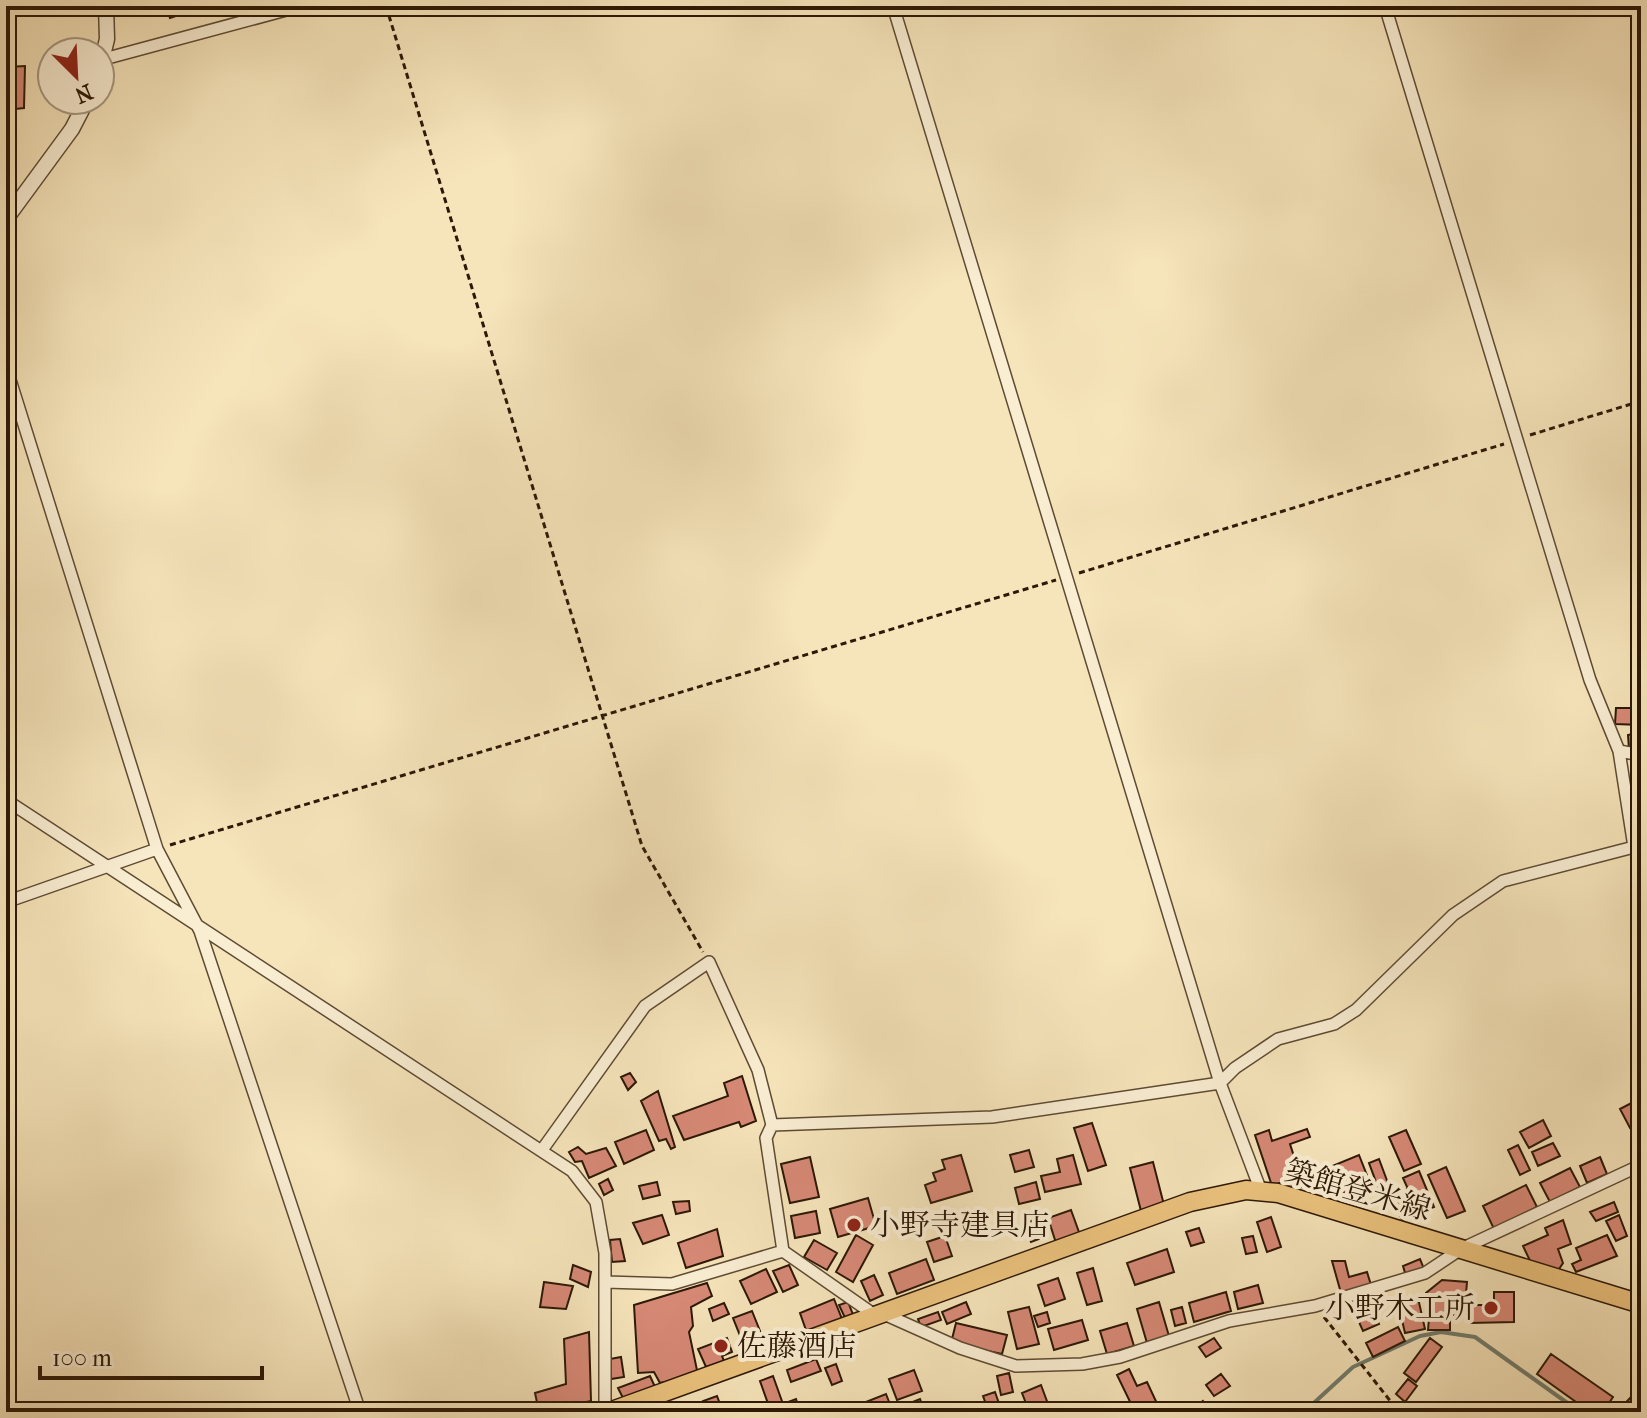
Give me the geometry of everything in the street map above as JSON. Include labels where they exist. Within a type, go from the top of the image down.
[{"type":"main road","name":"築館登米線","points":[[607,1412],[1190,1202],[1227,1193],[1261,1191],[1641,1304]]},
{"type":"street","points":[[104,36],[106,6]]},
{"type":"street","points":[[116,60],[301,6]]},
{"type":"street","points":[[893,6],[1220,1083],[1261,1191]]},
{"type":"street","points":[[772,1125],[992,1117],[1220,1083],[1235,1068],[1278,1039],[1334,1024],[1356,1010],[1453,915],[1503,881],[1634,847],[1619,751],[1590,680],[1385,6]]},
{"type":"street","points":[[6,219],[79,116]]},
{"type":"street","points":[[6,367],[157,849],[200,931],[360,1412]]},
{"type":"street","points":[[1619,751],[1641,755]]},
{"type":"street","points":[[6,800],[200,931],[572,1171],[596,1202],[606,1282],[607,1412]]},
{"type":"street","points":[[6,902],[157,849]]},
{"type":"street","points":[[542,1150],[645,1006],[709,962],[758,1070],[772,1125],[766,1138],[783,1251],[880,1315],[990,1360],[1041,1367],[1120,1357],[1229,1321],[1315,1306],[1425,1273],[1461,1249],[1641,1165]]},
{"type":"street","points":[[606,1282],[672,1284],[783,1251]]},
{"type":"path","points":[[386,6],[642,846],[709,962]]},
{"type":"path","points":[[157,849],[1641,401]]},
{"type":"path","points":[[1315,1306],[1399,1412]]},
{"type":"building","points":[[166,6],[199,6],[200,8],[170,18]]},
{"type":"building","points":[[25,66],[24,108],[6,110],[6,67]]},
{"type":"building","points":[[1616,708],[1641,708],[1641,725],[1615,724]]},
{"type":"building","points":[[1641,732],[1641,751],[1629,749],[1628,735]]},
{"type":"building","points":[[630,1073],[636,1082],[628,1090],[621,1077]]},
{"type":"building","points":[[742,1076],[756,1121],[741,1127],[739,1122],[684,1140],[673,1116],[728,1096],[724,1083]]},
{"type":"building","points":[[658,1091],[675,1147],[671,1149],[666,1139],[659,1141],[641,1101]]},
{"type":"building","points":[[1641,1098],[1641,1122],[1630,1128],[1620,1109]]},
{"type":"building","points":[[1543,1120],[1551,1136],[1529,1148],[1520,1132]]},
{"type":"building","points":[[1092,1123],[1106,1165],[1088,1171],[1074,1128]]},
{"type":"building","points":[[1307,1129],[1310,1137],[1290,1144],[1304,1187],[1288,1188],[1285,1181],[1272,1186],[1255,1135],[1269,1130],[1272,1141]]},
{"type":"building","points":[[646,1130],[654,1150],[624,1164],[615,1142]]},
{"type":"building","points":[[1406,1130],[1421,1164],[1404,1171],[1389,1137]]},
{"type":"building","points":[[1553,1143],[1560,1156],[1538,1166],[1532,1152]]},
{"type":"building","points":[[1518,1145],[1530,1170],[1520,1175],[1508,1150]]},
{"type":"building","points":[[578,1147],[586,1154],[606,1148],[616,1166],[589,1178],[582,1161],[575,1162],[569,1152]]},
{"type":"building","points":[[1029,1150],[1034,1167],[1015,1172],[1010,1155]]},
{"type":"building","points":[[961,1155],[972,1191],[931,1203],[925,1185],[936,1181],[933,1173],[945,1169],[942,1160]]},
{"type":"building","points":[[1073,1155],[1081,1184],[1045,1192],[1041,1176],[1060,1172],[1057,1159]]},
{"type":"building","points":[[1359,1155],[1370,1183],[1336,1196],[1325,1169]]},
{"type":"building","points":[[810,1157],[819,1197],[790,1203],[781,1164]]},
{"type":"building","points":[[1600,1157],[1607,1174],[1587,1183],[1580,1166]]},
{"type":"building","points":[[1379,1159],[1389,1186],[1379,1190],[1369,1163]]},
{"type":"building","points":[[1153,1162],[1164,1205],[1141,1211],[1130,1168]]},
{"type":"building","points":[[1446,1167],[1465,1211],[1447,1218],[1428,1175]]},
{"type":"building","points":[[1570,1168],[1580,1187],[1550,1202],[1540,1183]]},
{"type":"building","points":[[1419,1171],[1434,1207],[1402,1220],[1392,1196],[1408,1189],[1403,1178]]},
{"type":"building","points":[[608,1179],[613,1190],[604,1195],[599,1184]]},
{"type":"building","points":[[657,1182],[660,1195],[643,1199],[639,1186]]},
{"type":"building","points":[[1036,1182],[1040,1199],[1019,1204],[1015,1188]]},
{"type":"building","points":[[1526,1185],[1537,1207],[1494,1229],[1483,1206]]},
{"type":"building","points":[[868,1198],[876,1226],[838,1237],[830,1209]]},
{"type":"building","points":[[689,1201],[690,1211],[676,1214],[673,1202]]},
{"type":"building","points":[[1614,1202],[1618,1212],[1596,1221],[1590,1212]]},
{"type":"building","points":[[1071,1210],[1080,1235],[1056,1243],[1048,1218]]},
{"type":"building","points":[[816,1211],[820,1233],[795,1238],[791,1216]]},
{"type":"building","points":[[662,1215],[669,1235],[643,1244],[633,1223]]},
{"type":"building","points":[[1619,1215],[1627,1236],[1616,1241],[1606,1221]]},
{"type":"building","points":[[1041,1217],[1047,1236],[1031,1242],[1024,1224]]},
{"type":"building","points":[[1271,1217],[1281,1247],[1267,1252],[1257,1222]]},
{"type":"building","points":[[1563,1220],[1571,1244],[1558,1249],[1563,1263],[1557,1272],[1532,1265],[1523,1246],[1548,1235],[1545,1228]]},
{"type":"building","points":[[1199,1228],[1204,1242],[1191,1246],[1186,1232]]},
{"type":"building","points":[[717,1229],[723,1256],[686,1268],[678,1243]]},
{"type":"building","points":[[856,1235],[873,1245],[853,1282],[836,1272]]},
{"type":"building","points":[[1607,1235],[1617,1256],[1576,1272],[1572,1264],[1581,1260],[1576,1248]]},
{"type":"building","points":[[945,1236],[952,1256],[934,1262],[927,1242]]},
{"type":"building","points":[[1253,1236],[1257,1252],[1246,1254],[1242,1238]]},
{"type":"building","points":[[620,1239],[625,1261],[612,1262],[610,1240]]},
{"type":"building","points":[[814,1240],[837,1253],[827,1270],[804,1257]]},
{"type":"building","points":[[1167,1249],[1174,1272],[1135,1285],[1127,1263]]},
{"type":"building","points":[[926,1259],[934,1280],[897,1294],[889,1273]]},
{"type":"building","points":[[1420,1259],[1424,1269],[1406,1276],[1403,1266]]},
{"type":"building","points":[[1332,1261],[1345,1261],[1349,1277],[1367,1272],[1371,1285],[1341,1293]]},
{"type":"building","points":[[573,1265],[591,1272],[588,1287],[570,1279]]},
{"type":"building","points":[[789,1265],[798,1285],[783,1292],[773,1271]]},
{"type":"building","points":[[1093,1268],[1102,1301],[1087,1305],[1077,1273]]},
{"type":"building","points":[[766,1269],[777,1292],[751,1304],[740,1281]]},
{"type":"building","points":[[874,1275],[883,1295],[870,1301],[861,1281]]},
{"type":"building","points":[[1058,1278],[1065,1299],[1045,1306],[1038,1285]]},
{"type":"building","points":[[1442,1280],[1467,1282],[1464,1316],[1430,1314],[1426,1293]]},
{"type":"building","points":[[544,1282],[573,1286],[566,1309],[540,1307]]},
{"type":"building","points":[[707,1283],[712,1296],[691,1307],[693,1326],[689,1332],[698,1375],[660,1383],[654,1372],[638,1373],[634,1305]]},
{"type":"building","points":[[1258,1285],[1263,1303],[1238,1309],[1234,1292]]},
{"type":"building","points":[[1226,1292],[1231,1311],[1194,1322],[1189,1303]]},
{"type":"building","points":[[1494,1292],[1514,1292],[1514,1322],[1470,1323],[1470,1305],[1494,1305]]},
{"type":"building","points":[[1418,1298],[1425,1329],[1405,1333],[1398,1303]]},
{"type":"building","points":[[834,1299],[842,1319],[807,1333],[800,1313]]},
{"type":"building","points":[[848,1302],[854,1317],[846,1320],[839,1305]]},
{"type":"building","points":[[966,1302],[971,1314],[947,1324],[942,1312]]},
{"type":"building","points":[[1159,1302],[1169,1336],[1147,1343],[1137,1309]]},
{"type":"building","points":[[724,1303],[729,1314],[713,1321],[709,1309]]},
{"type":"building","points":[[1370,1304],[1379,1324],[1363,1331],[1354,1311]]},
{"type":"building","points":[[1029,1307],[1039,1344],[1017,1349],[1008,1312]]},
{"type":"building","points":[[1182,1307],[1186,1323],[1175,1326],[1171,1310]]},
{"type":"building","points":[[752,1311],[764,1341],[745,1348],[733,1318]]},
{"type":"building","points":[[938,1312],[941,1320],[921,1327],[918,1319]]},
{"type":"building","points":[[1047,1312],[1050,1323],[1038,1327],[1034,1316]]},
{"type":"building","points":[[1429,1318],[1450,1318],[1450,1330],[1428,1330]]},
{"type":"building","points":[[1082,1320],[1088,1340],[1054,1350],[1048,1329]]},
{"type":"building","points":[[956,1323],[1007,1335],[1002,1354],[951,1343]]},
{"type":"building","points":[[1127,1323],[1134,1346],[1107,1354],[1100,1331]]},
{"type":"building","points":[[1398,1327],[1405,1341],[1373,1357],[1366,1343]]},
{"type":"building","points":[[589,1332],[591,1401],[539,1412],[535,1393],[566,1384],[564,1339]]},
{"type":"building","points":[[727,1338],[732,1352],[722,1356],[724,1361],[706,1367],[698,1349]]},
{"type":"building","points":[[1214,1338],[1221,1348],[1206,1357],[1199,1347]]},
{"type":"building","points":[[1430,1338],[1442,1347],[1416,1382],[1404,1373]]},
{"type":"building","points":[[1551,1354],[1613,1397],[1603,1412],[1590,1412],[1537,1374]]},
{"type":"building","points":[[621,1357],[624,1377],[611,1379],[610,1359]]},
{"type":"building","points":[[816,1359],[821,1371],[791,1382],[787,1370]]},
{"type":"building","points":[[836,1364],[842,1381],[832,1385],[825,1368]]},
{"type":"building","points":[[1641,1368],[1641,1397],[1633,1394]]},
{"type":"building","points":[[1129,1369],[1137,1386],[1147,1382],[1161,1412],[1135,1412],[1117,1375]]},
{"type":"building","points":[[914,1370],[922,1391],[897,1400],[889,1379]]},
{"type":"building","points":[[1009,1373],[1013,1392],[1001,1395],[997,1376]]},
{"type":"building","points":[[1221,1374],[1230,1386],[1214,1396],[1206,1385]]},
{"type":"building","points":[[650,1376],[656,1389],[624,1400],[618,1388]]},
{"type":"building","points":[[773,1376],[783,1404],[796,1399],[800,1412],[771,1412],[760,1381]]},
{"type":"building","points":[[1408,1379],[1417,1386],[1405,1402],[1396,1394]]},
{"type":"building","points":[[1041,1385],[1048,1404],[1029,1411],[1022,1393]]},
{"type":"building","points":[[995,1392],[1002,1412],[989,1412],[983,1396]]},
{"type":"building","points":[[886,1394],[893,1412],[855,1412],[853,1407]]},
{"type":"building","points":[[717,1396],[723,1412],[707,1412],[703,1401]]},
{"type":"building","points":[[1630,1398],[1641,1412],[1617,1412]]},
{"type":"building","points":[[920,1399],[925,1412],[902,1412],[900,1407]]},
{"type":"building","points":[[1203,1401],[1211,1412],[1188,1412]]},
{"type":"waterway","points":[[1304,1412],[1353,1367],[1420,1336],[1441,1332],[1475,1337],[1580,1412]]},
{"type":"place","name":"小野寺建具店","points":[[854,1225]]},
{"type":"place","name":"小野木工所","points":[[1491,1308]]},
{"type":"place","name":"佐藤酒店","points":[[721,1346]]}]
